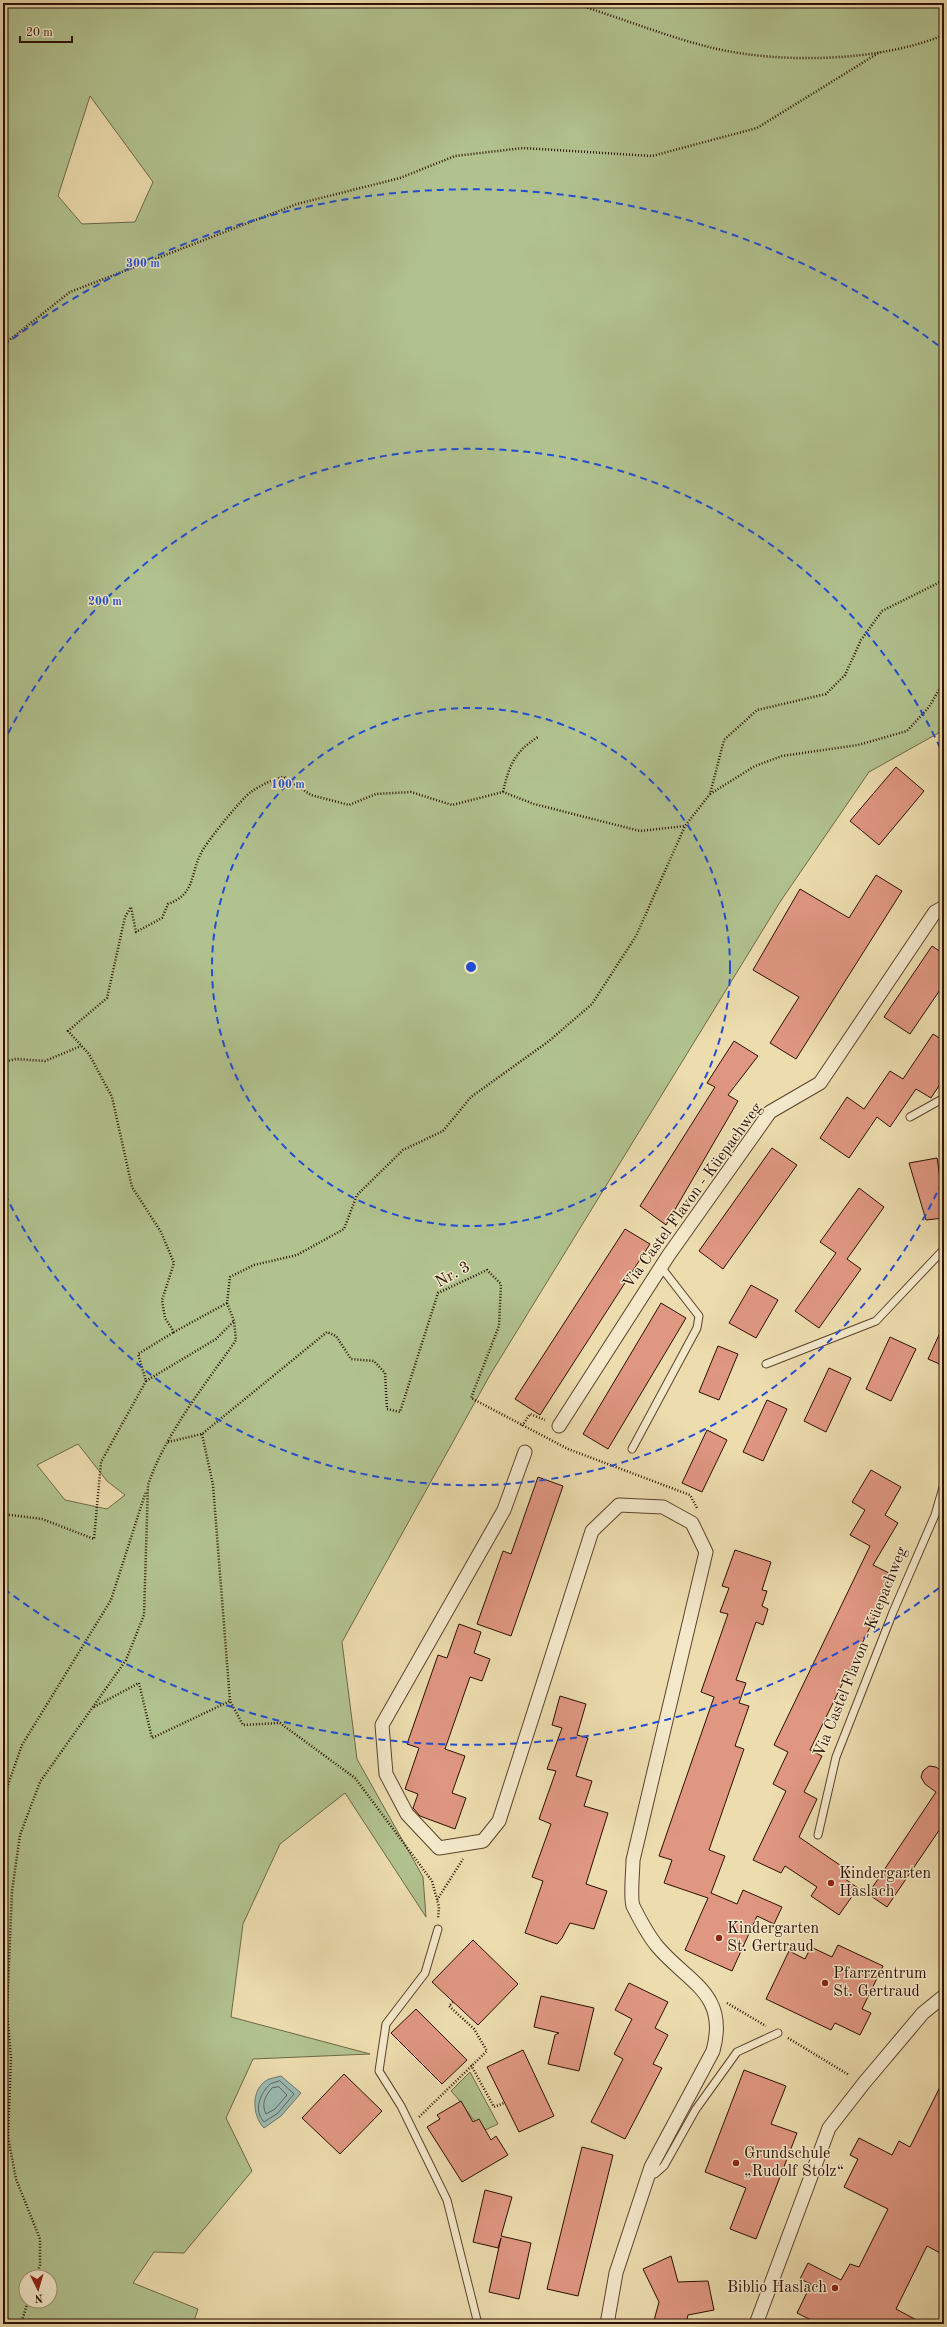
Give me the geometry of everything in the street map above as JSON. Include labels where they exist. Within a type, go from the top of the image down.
[{"type":"street","name":"Via Castel Flavon - Küepachweg","points":[[559,1426],[660,1267],[770,1112],[820,1083],[935,912],[944,907]]},
{"type":"street","points":[[525,1452],[504,1510],[382,1725],[386,1774],[407,1814],[439,1848],[483,1841],[499,1821],[592,1531],[619,1505],[663,1507],[692,1523],[706,1552],[634,1860],[633,1904],[656,1945],[703,1988],[716,2018],[718,2033],[712,2051],[650,2173],[616,2273],[607,2324]]},
{"type":"street","points":[[756,2324],[829,2128],[864,2083],[924,2013],[944,1996]]},
{"type":"lane","points":[[910,1117],[944,1098]]},
{"type":"lane","points":[[766,1364],[876,1321],[944,1249]]},
{"type":"lane","points":[[632,1449],[697,1328],[698,1316],[660,1267]]},
{"type":"lane","name":"Via Castel Flavon - Küepachweg","points":[[818,1835],[836,1757],[893,1612],[935,1514],[944,1484]]},
{"type":"lane","points":[[438,1929],[424,1973],[386,2024],[379,2071],[410,2126],[447,2200],[478,2324]]},
{"type":"lane","points":[[650,2173],[655,2174],[664,2166],[696,2109],[737,2052],[778,2033]]},
{"type":"path","points":[[580,3],[588,8],[713,48],[795,59],[880,52],[931,41],[944,35]]},
{"type":"path","points":[[3,345],[70,292],[297,204],[400,178],[455,156],[523,148],[652,156],[757,128],[880,52]]},
{"type":"path","points":[[710,794],[724,740],[757,710],[826,694],[844,675],[861,640],[882,610],[944,580]]},
{"type":"path","points":[[3,1799],[22,1745],[111,1600],[154,1466],[168,1442],[236,1340],[234,1321],[227,1303],[230,1277],[254,1265],[297,1255],[344,1229],[357,1195],[403,1150],[443,1131],[471,1098],[549,1041],[592,1004],[636,936],[685,826],[710,794],[755,766],[782,756],[858,745],[907,732],[929,707],[944,681]]},
{"type":"path","points":[[503,792],[509,766],[528,744],[538,737]]},
{"type":"path","points":[[174,1332],[165,1318],[162,1300],[174,1263],[161,1232],[132,1187],[112,1097],[89,1054],[68,1031],[106,998],[125,917],[131,908],[136,932],[162,918],[168,904],[180,900],[189,888],[203,849],[250,792],[275,778],[284,777],[312,795],[349,805],[376,794],[411,792],[452,805],[503,792],[534,804],[640,831],[685,826]]},
{"type":"path","points":[[3,1062],[16,1059],[45,1061],[81,1046]]},
{"type":"path","name":"Nr. 3","points":[[168,1442],[202,1434],[326,1332],[336,1336],[351,1359],[374,1361],[385,1373],[387,1410],[400,1412],[438,1294],[487,1270],[501,1284],[499,1326],[471,1398],[568,1450],[690,1495],[697,1508],[692,1523]]},
{"type":"path","points":[[146,1381],[138,1354],[227,1303]]},
{"type":"path","points":[[3,1514],[42,1519],[94,1539],[101,1462],[146,1381],[216,1339],[234,1321]]},
{"type":"path","points":[[522,1426],[530,1414],[559,1426]]},
{"type":"path","points":[[202,1434],[213,1486],[230,1701],[243,1725],[280,1723],[355,1778],[432,1881],[437,1901],[438,1929]]},
{"type":"path","points":[[39,2269],[40,2239],[16,2179],[8,2137],[11,2058],[7,2012],[12,1891],[20,1835],[40,1782],[126,1660],[144,1615],[148,1485]]},
{"type":"path","points":[[94,1707],[139,1683],[152,1738],[230,1701]]},
{"type":"path","points":[[437,1901],[462,1864],[468,1844]]},
{"type":"path","points":[[410,2126],[458,2081],[471,2065],[487,2051],[474,2029],[449,2006],[453,2002]]},
{"type":"path","points":[[471,2065],[494,2107],[504,2103]]},
{"type":"path","points":[[21,2324],[26,2309]]},
{"type":"green space","points":[[3,3],[944,3],[944,730],[869,772],[780,902],[490,1375],[342,1642],[357,1759],[423,1877],[426,1917],[345,1793],[280,1844],[243,1924],[231,2017],[370,2054],[253,2059],[226,2118],[252,2171],[184,2253],[154,2252],[133,2283],[198,2309],[193,2324],[3,2324]],"holes":[[[90,96],[153,182],[135,222],[82,224],[58,196]],[[78,1444],[107,1481],[125,1495],[107,1509],[65,1500],[37,1465]]]},
{"type":"green space","points":[[470,2072],[498,2124],[485,2130],[471,2117],[451,2091]]},
{"type":"water","points":[[281,2076],[301,2093],[281,2116],[264,2128],[257,2117],[255,2110],[256,2095],[263,2083],[269,2079]]},
{"type":"building","points":[[896,767],[924,791],[879,845],[850,821]]},
{"type":"building","points":[[876,875],[902,891],[796,1059],[770,1043],[799,997],[753,970],[800,889],[849,918]]},
{"type":"building","points":[[932,946],[944,954],[944,984],[910,1034],[884,1017]]},
{"type":"building","points":[[933,1034],[944,1041],[944,1078],[931,1098],[916,1089],[890,1127],[877,1117],[849,1158],[820,1138],[847,1097],[864,1109],[890,1071],[903,1079]]},
{"type":"building","points":[[734,1041],[758,1056],[728,1095],[738,1101],[666,1225],[640,1206],[715,1087],[707,1083]]},
{"type":"building","points":[[772,1148],[797,1165],[723,1269],[699,1251]]},
{"type":"building","points":[[937,1158],[941,1184],[944,1183],[944,1218],[926,1220],[909,1163]]},
{"type":"building","points":[[859,1188],[884,1207],[847,1259],[861,1269],[819,1328],[795,1311],[836,1253],[820,1242]]},
{"type":"building","points":[[625,1229],[650,1244],[540,1415],[515,1399]]},
{"type":"building","points":[[751,1285],[778,1300],[756,1338],[729,1323]]},
{"type":"building","points":[[661,1303],[686,1318],[608,1449],[583,1434]]},
{"type":"building","points":[[944,1324],[944,1366],[928,1359]]},
{"type":"building","points":[[890,1337],[916,1349],[891,1401],[866,1389]]},
{"type":"building","points":[[718,1346],[738,1354],[719,1400],[699,1392]]},
{"type":"building","points":[[829,1368],[851,1378],[826,1432],[804,1421]]},
{"type":"building","points":[[767,1400],[787,1409],[763,1461],[743,1452]]},
{"type":"building","points":[[707,1430],[727,1440],[702,1492],[682,1483]]},
{"type":"building","points":[[871,1470],[901,1487],[885,1515],[898,1523],[873,1565],[895,1576],[810,1750],[822,1756],[804,1792],[817,1799],[799,1837],[850,1872],[845,1879],[858,1888],[839,1915],[811,1896],[817,1887],[785,1866],[781,1873],[753,1860],[786,1791],[773,1784],[788,1752],[774,1745],[870,1546],[850,1535],[865,1510],[852,1502]]},
{"type":"building","points":[[538,1477],[563,1486],[511,1636],[477,1624],[503,1551],[511,1554]]},
{"type":"building","points":[[735,1550],[771,1562],[762,1590],[767,1591],[762,1606],[768,1609],[763,1625],[756,1622],[736,1680],[746,1683],[739,1703],[749,1706],[735,1746],[744,1749],[709,1850],[725,1856],[711,1893],[737,1904],[743,1890],[782,1907],[774,1924],[757,1916],[732,1971],[685,1950],[708,1898],[664,1883],[672,1860],[659,1856],[714,1697],[701,1692],[728,1614],[720,1612],[729,1588],[722,1586]]},
{"type":"building","points":[[459,1624],[481,1632],[474,1653],[490,1659],[482,1681],[470,1677],[445,1749],[465,1756],[452,1793],[466,1798],[455,1829],[420,1816],[413,1808],[418,1794],[405,1789],[419,1748],[407,1744],[438,1655],[447,1658]]},
{"type":"building","points":[[560,1696],[586,1704],[577,1735],[588,1738],[576,1776],[592,1781],[584,1806],[608,1813],[586,1884],[607,1891],[594,1929],[570,1923],[557,1944],[525,1933],[543,1881],[532,1877],[551,1824],[539,1819],[556,1771],[547,1769],[562,1728],[552,1725]]},
{"type":"building","points":[[929,1766],[936,1767],[944,1773],[944,1823],[887,1907],[868,1894],[936,1792],[925,1784],[921,1777],[923,1771]]},
{"type":"building","points":[[473,1940],[518,1984],[478,2025],[432,1982]]},
{"type":"building","name":"Pfarrzentrum St. Gertraud","points":[[838,1945],[883,1966],[862,2009],[871,2013],[860,2035],[835,2023],[831,2030],[766,1999],[789,1951],[805,1959],[811,1947],[832,1957]]},
{"type":"building","points":[[629,1983],[668,2002],[655,2028],[668,2035],[653,2064],[662,2068],[625,2139],[591,2122],[623,2059],[614,2054],[632,2019],[615,2010]]},
{"type":"building","points":[[541,1996],[594,2008],[579,2071],[548,2064],[555,2035],[559,2033],[534,2027]]},
{"type":"building","points":[[416,2009],[467,2060],[442,2084],[391,2033]]},
{"type":"building","points":[[523,2050],[554,2116],[519,2132],[487,2067]]},
{"type":"building","points":[[744,2070],[786,2086],[771,2124],[797,2133],[756,2239],[730,2229],[746,2188],[705,2172]]},
{"type":"building","points":[[344,2074],[382,2111],[340,2154],[302,2118]]},
{"type":"building","points":[[944,2079],[944,2255],[927,2246],[896,2309],[924,2324],[819,2324],[797,2313],[811,2284],[800,2279],[808,2263],[841,2280],[850,2264],[859,2267],[888,2209],[844,2187],[858,2159],[850,2155],[859,2138],[892,2155],[899,2141],[910,2147]]},
{"type":"building","points":[[461,2101],[473,2122],[479,2119],[491,2140],[496,2136],[508,2155],[462,2182],[427,2127],[440,2119],[437,2115]]},
{"type":"building","points":[[582,2147],[613,2155],[578,2296],[547,2289]]},
{"type":"building","points":[[485,2190],[512,2197],[501,2236],[531,2243],[519,2299],[489,2292],[501,2238],[498,2248],[473,2242]]},
{"type":"building","points":[[671,2256],[678,2282],[708,2281],[714,2310],[688,2315],[686,2324],[653,2324],[659,2302],[643,2269]]},
{"type":"place","name":"Kindergarten Haslach","points":[[831,1883]]},
{"type":"place","name":"Kindergarten St. Gertraud","points":[[719,1938]]},
{"type":"place","name":"Pfarrzentrum St. Gertraud","points":[[825,1983]]},
{"type":"place","name":"Grundschule „Rudolf Stolz“","points":[[736,2163]]},
{"type":"place","name":"Biblio Haslach","points":[[835,2288]]}]
